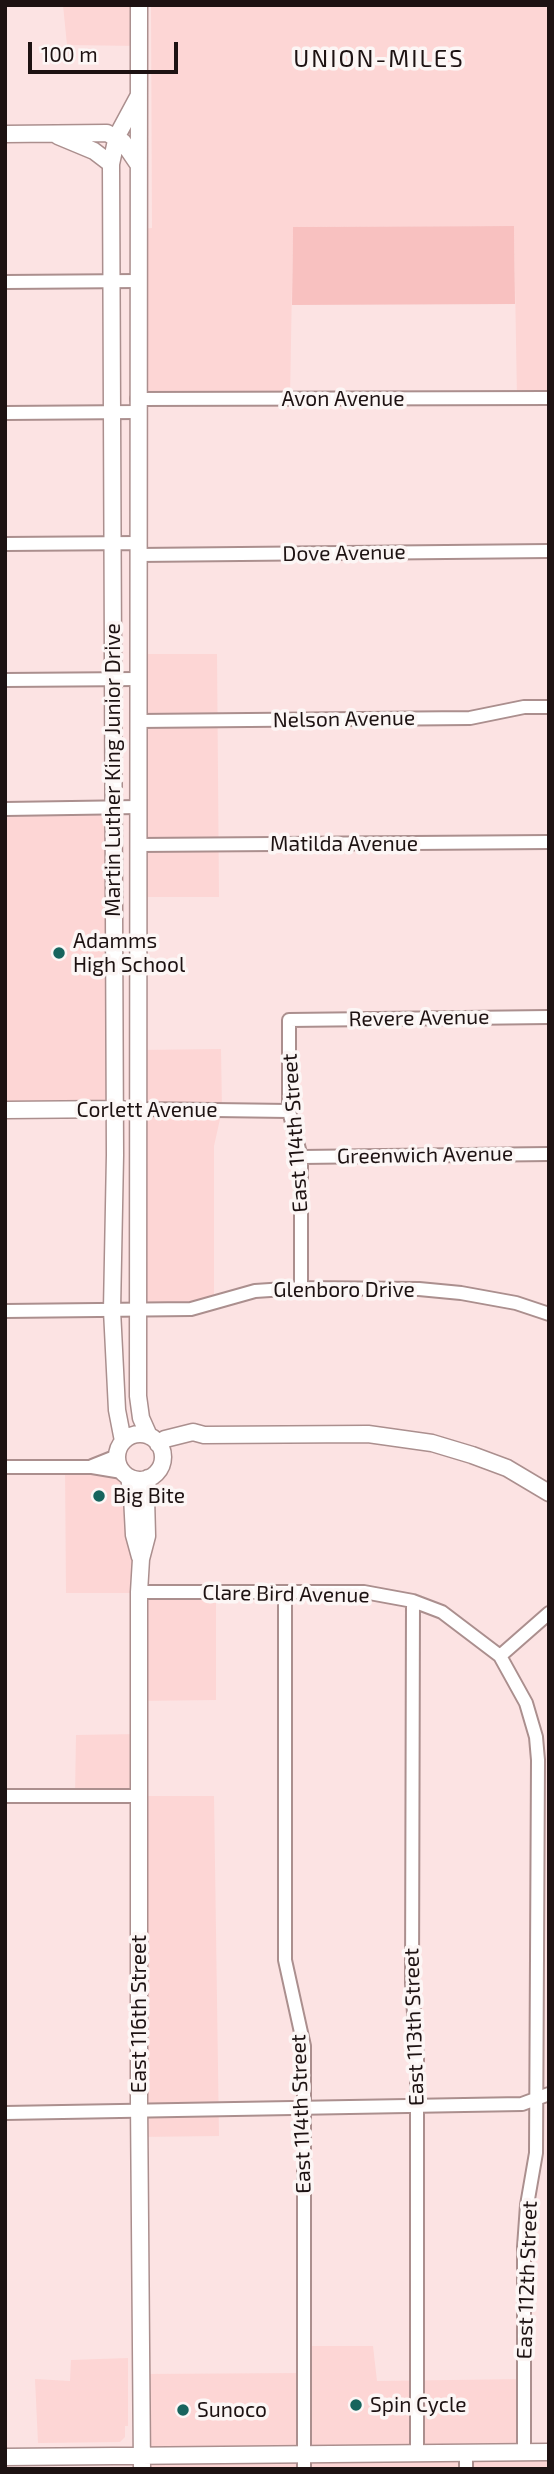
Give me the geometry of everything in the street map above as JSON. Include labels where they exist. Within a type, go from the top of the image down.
[{"type":"main road","points":[[139,5],[139,166]]},
{"type":"main road","points":[[111,164],[112,135],[128,116],[139,94]]},
{"type":"main road","points":[[5,134],[112,135],[131,150],[139,166]]},
{"type":"main road","points":[[53,134],[94,151],[111,164]]},
{"type":"main road","name":"Martin Luther King Junior Drive","points":[[111,164],[114,1109],[112,1310],[117,1410],[123,1462]]},
{"type":"main road","name":"Martin Luther King Junior Drive","points":[[139,166],[138,1396],[141,1418],[156,1445]]},
{"type":"main road","name":"Corlett Avenue","points":[[5,1110],[138,1109]]},
{"type":"main road","points":[[156,1445],[164,1439],[193,1432],[204,1435],[368,1434],[432,1443],[472,1455],[507,1468],[549,1493]]},
{"type":"main road","points":[[133,1436],[156,1445],[159,1470],[142,1480],[123,1462],[133,1436]]},
{"type":"main road","name":"East 116th Street","points":[[123,1462],[132,1496],[134,1535],[141,1559]]},
{"type":"main road","name":"East 116th Street","points":[[142,2462],[139,1592],[141,1559],[147,1536],[148,1478]]},
{"type":"main road","points":[[5,2457],[142,2462],[304,2461],[417,2453],[466,2460],[524,2452],[549,2452]]},
{"type":"street","points":[[5,282],[138,281]]},
{"type":"street","name":"Avon Avenue","points":[[5,413],[112,412],[137,406],[549,398]]},
{"type":"street","name":"Dove Avenue","points":[[5,544],[112,543],[138,549],[549,551]]},
{"type":"street","points":[[5,680],[138,679]]},
{"type":"street","name":"Nelson Avenue","points":[[138,721],[470,718],[524,707],[549,707]]},
{"type":"street","points":[[5,809],[138,807]]},
{"type":"street","name":"Matilda Avenue","points":[[138,845],[549,842]]},
{"type":"street","name":"Revere Avenue","points":[[289,1020],[549,1017]]},
{"type":"street","name":"East 114th Street","points":[[289,1020],[289,1111],[301,1157],[301,1288]]},
{"type":"street","name":"Corlett Avenue","points":[[138,1109],[289,1111]]},
{"type":"street","name":"Greenwich Avenue","points":[[301,1157],[549,1154]]},
{"type":"street","name":"Glenboro Drive","points":[[5,1311],[191,1309],[255,1291],[301,1288],[419,1289],[461,1293],[516,1303],[549,1314]]},
{"type":"street","points":[[5,1467],[92,1466],[123,1462]]},
{"type":"street","name":"Clare Bird Avenue","points":[[139,1592],[364,1592],[413,1601],[442,1612],[500,1656]]},
{"type":"street","name":"East 114th Street","points":[[285,1593],[285,1960],[304,2046],[304,2461]]},
{"type":"street","name":"East 113th Street","points":[[413,1601],[412,1983],[417,2059],[417,2453]]},
{"type":"street","points":[[500,1656],[549,1613]]},
{"type":"street","name":"East 112th Street","points":[[500,1656],[526,1703],[536,1737],[542,2096],[524,2247],[524,2452]]},
{"type":"street","points":[[5,1796],[139,1796]]},
{"type":"street","points":[[5,2113],[522,2104],[542,2096]]},
{"type":"shaded area","points":[[63,5],[139,5],[139,46],[67,45]]},
{"type":"shaded area","points":[[151,5],[549,5],[549,398],[517,398],[514,226],[293,227],[290,399],[137,399],[139,229],[152,228]]},
{"type":"shaded area","points":[[514,226],[515,304],[292,305],[293,227]]},
{"type":"shaded area","points":[[138,654],[217,654],[219,897],[138,897]]},
{"type":"shaded area","name":"Adamms High School","points":[[113,808],[114,1109],[5,1110],[5,809]]},
{"type":"shaded area","points":[[221,1049],[222,1110],[214,1146],[214,1302],[139,1310],[138,1050]]},
{"type":"shaded area","points":[[65,1467],[122,1472],[139,1592],[216,1593],[216,1700],[139,1701],[139,1593],[66,1593]]},
{"type":"shaded area","points":[[139,1734],[139,1796],[75,1796],[76,1735]]},
{"type":"shaded area","points":[[139,1796],[214,1796],[219,2136],[139,2137]]},
{"type":"shaded area","points":[[303,2346],[373,2346],[377,2381],[524,2379],[524,2451],[549,2452],[549,2469],[142,2469],[141,2374],[303,2373]]},
{"type":"shaded area","points":[[128,2358],[128,2426],[125,2426],[125,2437],[120,2442],[38,2443],[35,2379],[70,2381],[71,2360]]},
{"type":"place","name":"Adamms High School","points":[[59,953]]},
{"type":"place","name":"Big Bite","points":[[99,1496]]},
{"type":"place","name":"Spin Cycle","points":[[356,2405]]},
{"type":"place","name":"Sunoco","points":[[183,2410]]},
{"type":"district","name":"UNION-MILES","points":[[379,59]]}]
